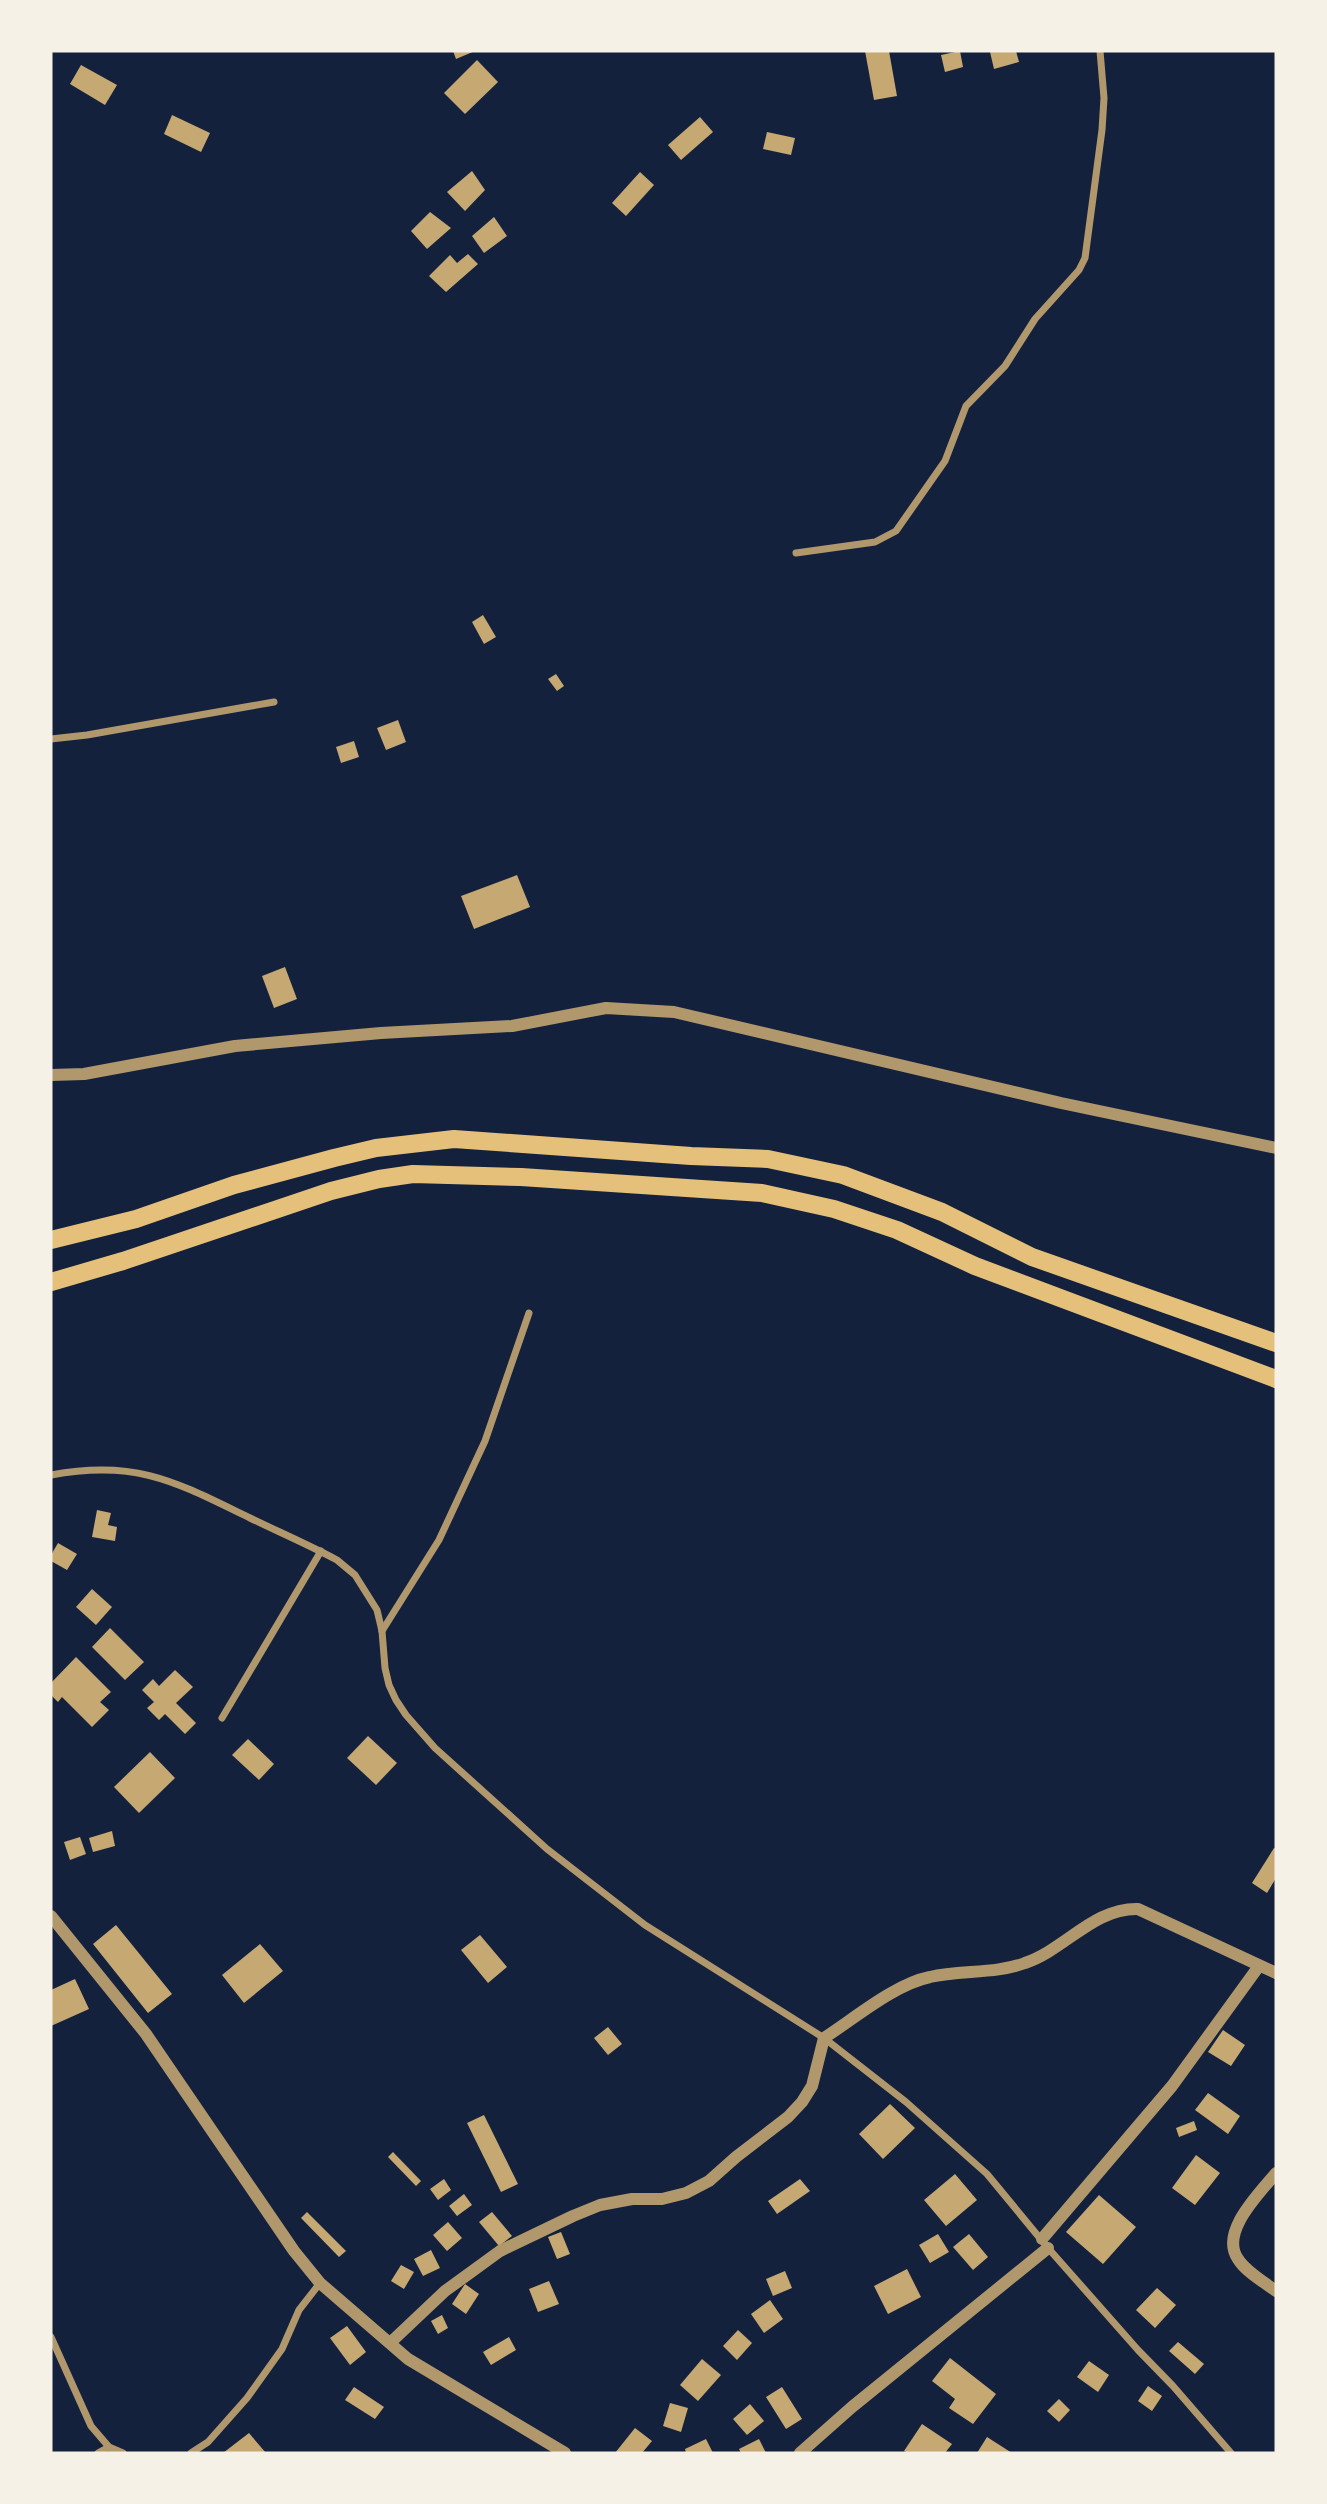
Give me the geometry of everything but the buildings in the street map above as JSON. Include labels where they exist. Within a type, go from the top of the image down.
[{"type":"highway","points":[[51,1240],[136,1219],[234,1185],[334,1158],[376,1148],[442,1140],[768,1159],[854,1179],[942,1212],[1032,1257],[1276,1343]]},
{"type":"highway","points":[[51,1282],[123,1261],[331,1191],[413,1174],[521,1177],[762,1193],[834,1209],[897,1230],[975,1266],[1276,1379]]},
{"type":"street","points":[[796,553],[875,542],[896,531],[944,461],[966,406],[1005,366],[1035,319],[1079,270],[1086,251],[1102,130],[1104,98],[1100,51]]},
{"type":"street","points":[[51,739],[274,702]]},
{"type":"street","points":[[51,1075],[84,1074],[235,1046],[381,1033],[512,1026],[606,1009],[674,1012],[1061,1102],[1276,1148]]},
{"type":"street","points":[[382,1631],[439,1540],[485,1441],[529,1312]]},
{"type":"street","points":[[51,1475],[115,1469],[148,1473],[178,1483],[337,1560],[355,1575],[377,1610],[387,1676],[396,1700],[435,1748],[547,1849],[645,1925],[824,2038],[906,2102],[987,2174],[1045,2244],[1230,2453]]},
{"type":"street","points":[[222,1718],[321,1551]]},
{"type":"street","points":[[390,2343],[445,2291],[500,2251],[600,2205],[632,2199],[663,2199],[686,2193],[709,2181],[802,2102],[812,2086],[824,2038],[896,1991],[929,1977],[1022,1965],[1046,1955],[1091,1923],[1121,1909],[1138,1909],[1276,1973]]},
{"type":"street","points":[[51,1916],[146,2034],[294,2251],[320,2283],[408,2359],[565,2453]]},
{"type":"street","points":[[800,2453],[1045,2244],[1172,2086],[1259,1966]]},
{"type":"street","points":[[1276,2173],[1244,2214],[1233,2235],[1233,2245],[1238,2260],[1276,2291]]},
{"type":"street","points":[[191,2453],[208,2442],[247,2398],[282,2350],[299,2310],[320,2283]]},
{"type":"street","points":[[51,2337],[91,2426],[111,2450]]},
{"type":"street","points":[[98,2453],[111,2450],[123,2453]]}]
